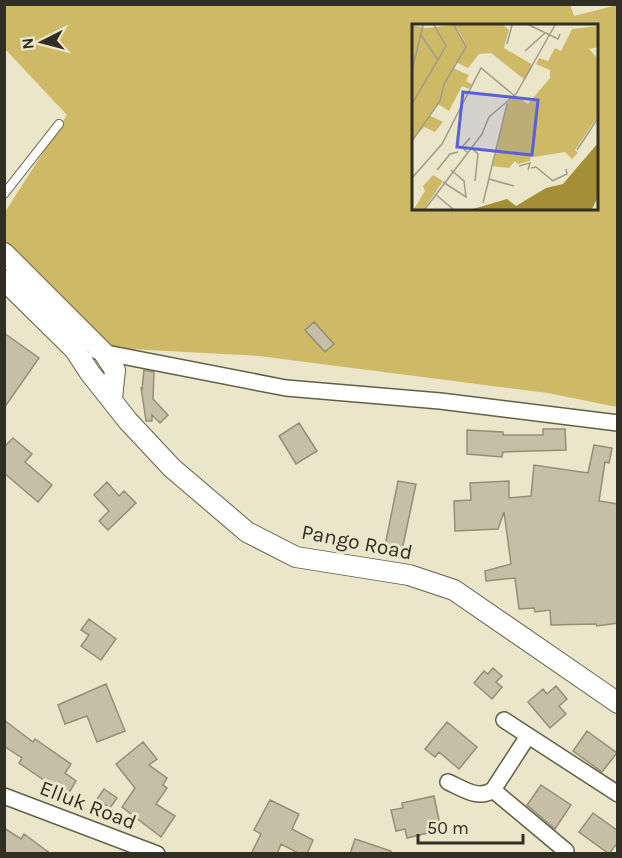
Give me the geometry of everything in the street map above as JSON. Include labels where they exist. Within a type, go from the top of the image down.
[{"type":"street","points":[[4,253],[103,351],[115,369],[112,398]]},
{"type":"street","name":"Pango Road","points":[[4,280],[75,350],[128,421],[172,468],[247,532],[296,557],[409,575],[454,590],[612,696]]},
{"type":"street","points":[[75,350],[103,351],[286,388],[440,401],[618,423]]},
{"type":"street","points":[[504,720],[618,794]]},
{"type":"street","points":[[448,782],[478,795],[494,790],[528,736]]},
{"type":"street","points":[[494,790],[566,851]]},
{"type":"street","name":"Elluk Road","points":[[4,796],[157,854]]},
{"type":"lane","points":[[4,194],[59,124]]},
{"type":"shaded area","points":[[570,4],[574,16],[617,5],[617,407],[548,393],[259,356],[74,346],[5,277],[5,212],[67,115],[5,49],[5,5]]},
{"type":"building","points":[[314,322],[334,344],[325,352],[305,330]]},
{"type":"building","points":[[4,333],[39,358],[4,408]]},
{"type":"building","points":[[144,370],[154,372],[153,399],[168,415],[160,423],[152,415],[152,421],[146,421],[141,387],[142,389]]},
{"type":"building","points":[[299,423],[317,451],[296,464],[279,436]]},
{"type":"building","points":[[543,429],[565,429],[566,450],[503,452],[502,457],[467,454],[467,430],[503,432],[503,435],[543,435]]},
{"type":"building","points":[[13,438],[32,454],[25,462],[52,485],[38,502],[4,473],[4,447]]},
{"type":"building","points":[[594,445],[612,448],[609,463],[605,462],[599,501],[618,504],[618,623],[597,626],[596,624],[551,625],[550,610],[535,612],[534,608],[519,609],[515,578],[486,581],[485,571],[511,564],[504,512],[498,529],[455,531],[454,501],[471,500],[470,483],[509,481],[509,498],[531,496],[534,465],[588,473]]},
{"type":"building","points":[[398,481],[416,484],[402,550],[385,546]]},
{"type":"building","points":[[107,482],[119,496],[124,491],[136,503],[108,530],[99,521],[109,511],[94,495]]},
{"type":"building","points":[[89,619],[116,639],[101,660],[81,646],[89,635],[81,630]]},
{"type":"building","points":[[493,668],[502,676],[496,682],[502,687],[492,699],[474,683],[484,671],[488,674]]},
{"type":"building","points":[[106,684],[125,731],[97,742],[87,716],[65,724],[58,705]]},
{"type":"building","points":[[556,686],[567,699],[559,706],[566,714],[550,728],[528,702],[543,689],[547,694]]},
{"type":"building","points":[[4,720],[33,742],[35,739],[71,764],[65,773],[76,781],[67,796],[19,763],[22,758],[4,746]]},
{"type":"building","points":[[447,722],[477,747],[459,769],[439,752],[435,757],[425,749]]},
{"type":"building","points":[[587,731],[617,753],[602,772],[573,751]]},
{"type":"building","points":[[143,742],[157,759],[149,765],[167,778],[163,785],[167,788],[156,804],[175,816],[161,837],[122,807],[135,788],[116,764]]},
{"type":"building","points":[[541,785],[571,805],[555,829],[527,805]]},
{"type":"building","points":[[104,789],[117,798],[110,808],[97,799]]},
{"type":"building","points":[[434,796],[441,830],[407,838],[405,829],[396,831],[391,810],[403,808],[402,803]]},
{"type":"building","points":[[270,800],[299,814],[292,829],[313,840],[307,854],[300,854],[281,844],[277,854],[251,854],[261,834],[254,830]]},
{"type":"building","points":[[593,813],[618,831],[618,842],[609,854],[579,832]]},
{"type":"building","points":[[4,828],[21,839],[24,834],[51,854],[4,854]]},
{"type":"building","points":[[355,839],[391,851],[391,854],[350,854]]}]
